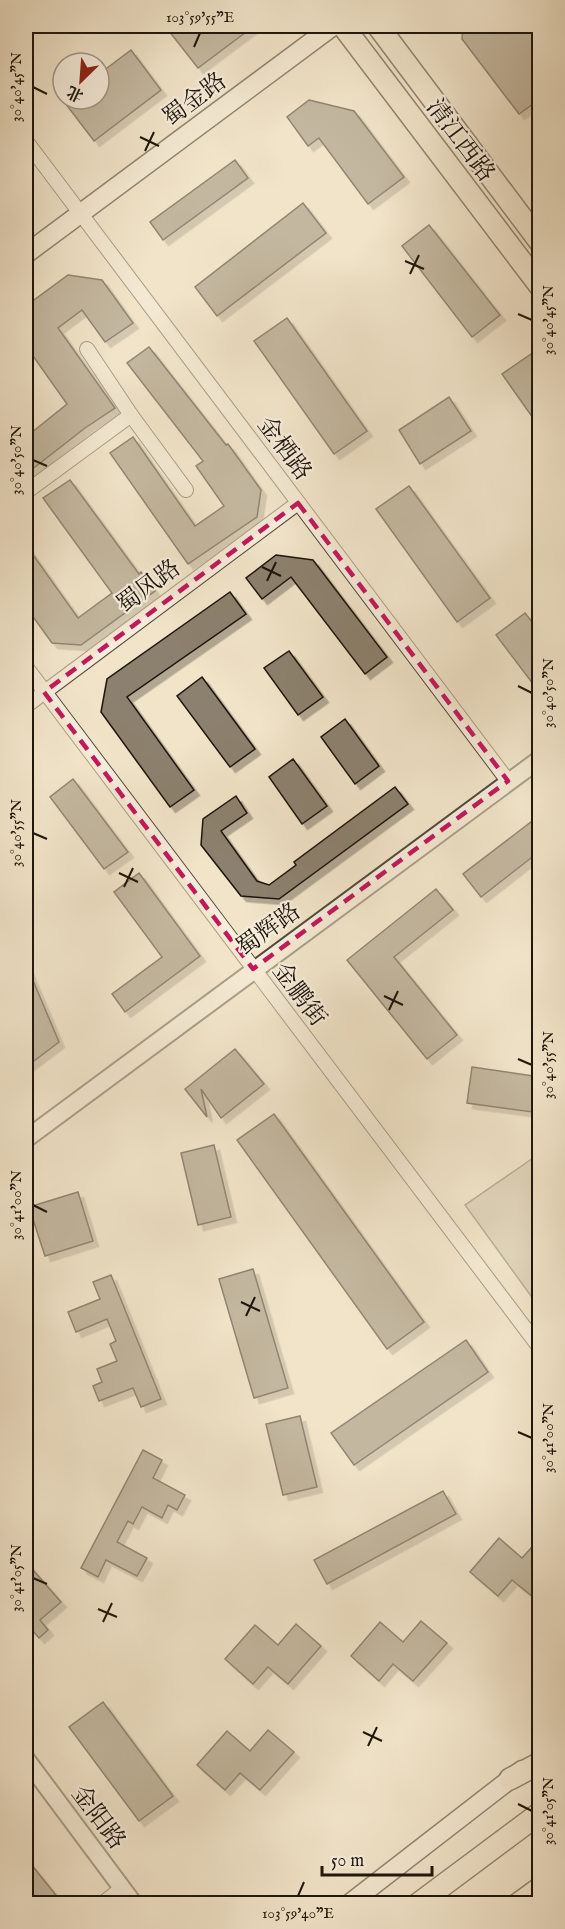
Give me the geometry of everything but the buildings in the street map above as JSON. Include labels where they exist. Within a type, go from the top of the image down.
[{"type":"main road","name":"蜀金路","points":[[26,254],[333,26]]},
{"type":"main road","name":"清江西路","points":[[343,26],[540,286]]},
{"type":"main road","name":"清江西路","points":[[378,26],[540,242]]},
{"type":"main road","points":[[349,1904],[540,1756]]},
{"type":"main road","points":[[510,1779],[540,1763]]},
{"type":"main road","points":[[418,1904],[540,1813]]},
{"type":"main road","points":[[518,1904],[540,1888]]},
{"type":"street","name":"金栖路","points":[[26,141],[508,781]]},
{"type":"street","points":[[87,349],[131,415],[186,490]]},
{"type":"street","points":[[26,492],[131,415]]},
{"type":"street","name":"蜀风路","points":[[26,706],[298,503]]},
{"type":"street","name":"金鹏街","points":[[26,668],[540,1348]]},
{"type":"street","name":"蜀辉路","points":[[26,1139],[540,759]]},
{"type":"street","name":"金阳路","points":[[26,1759],[134,1904]]},
{"type":"street","points":[[102,1904],[122,1888]]},
{"type":"highlighted area","points":[[298,503],[508,781],[253,969],[44,692]]},
{"type":"shaded area","points":[[539,1154],[539,1307],[465,1205]]}]
